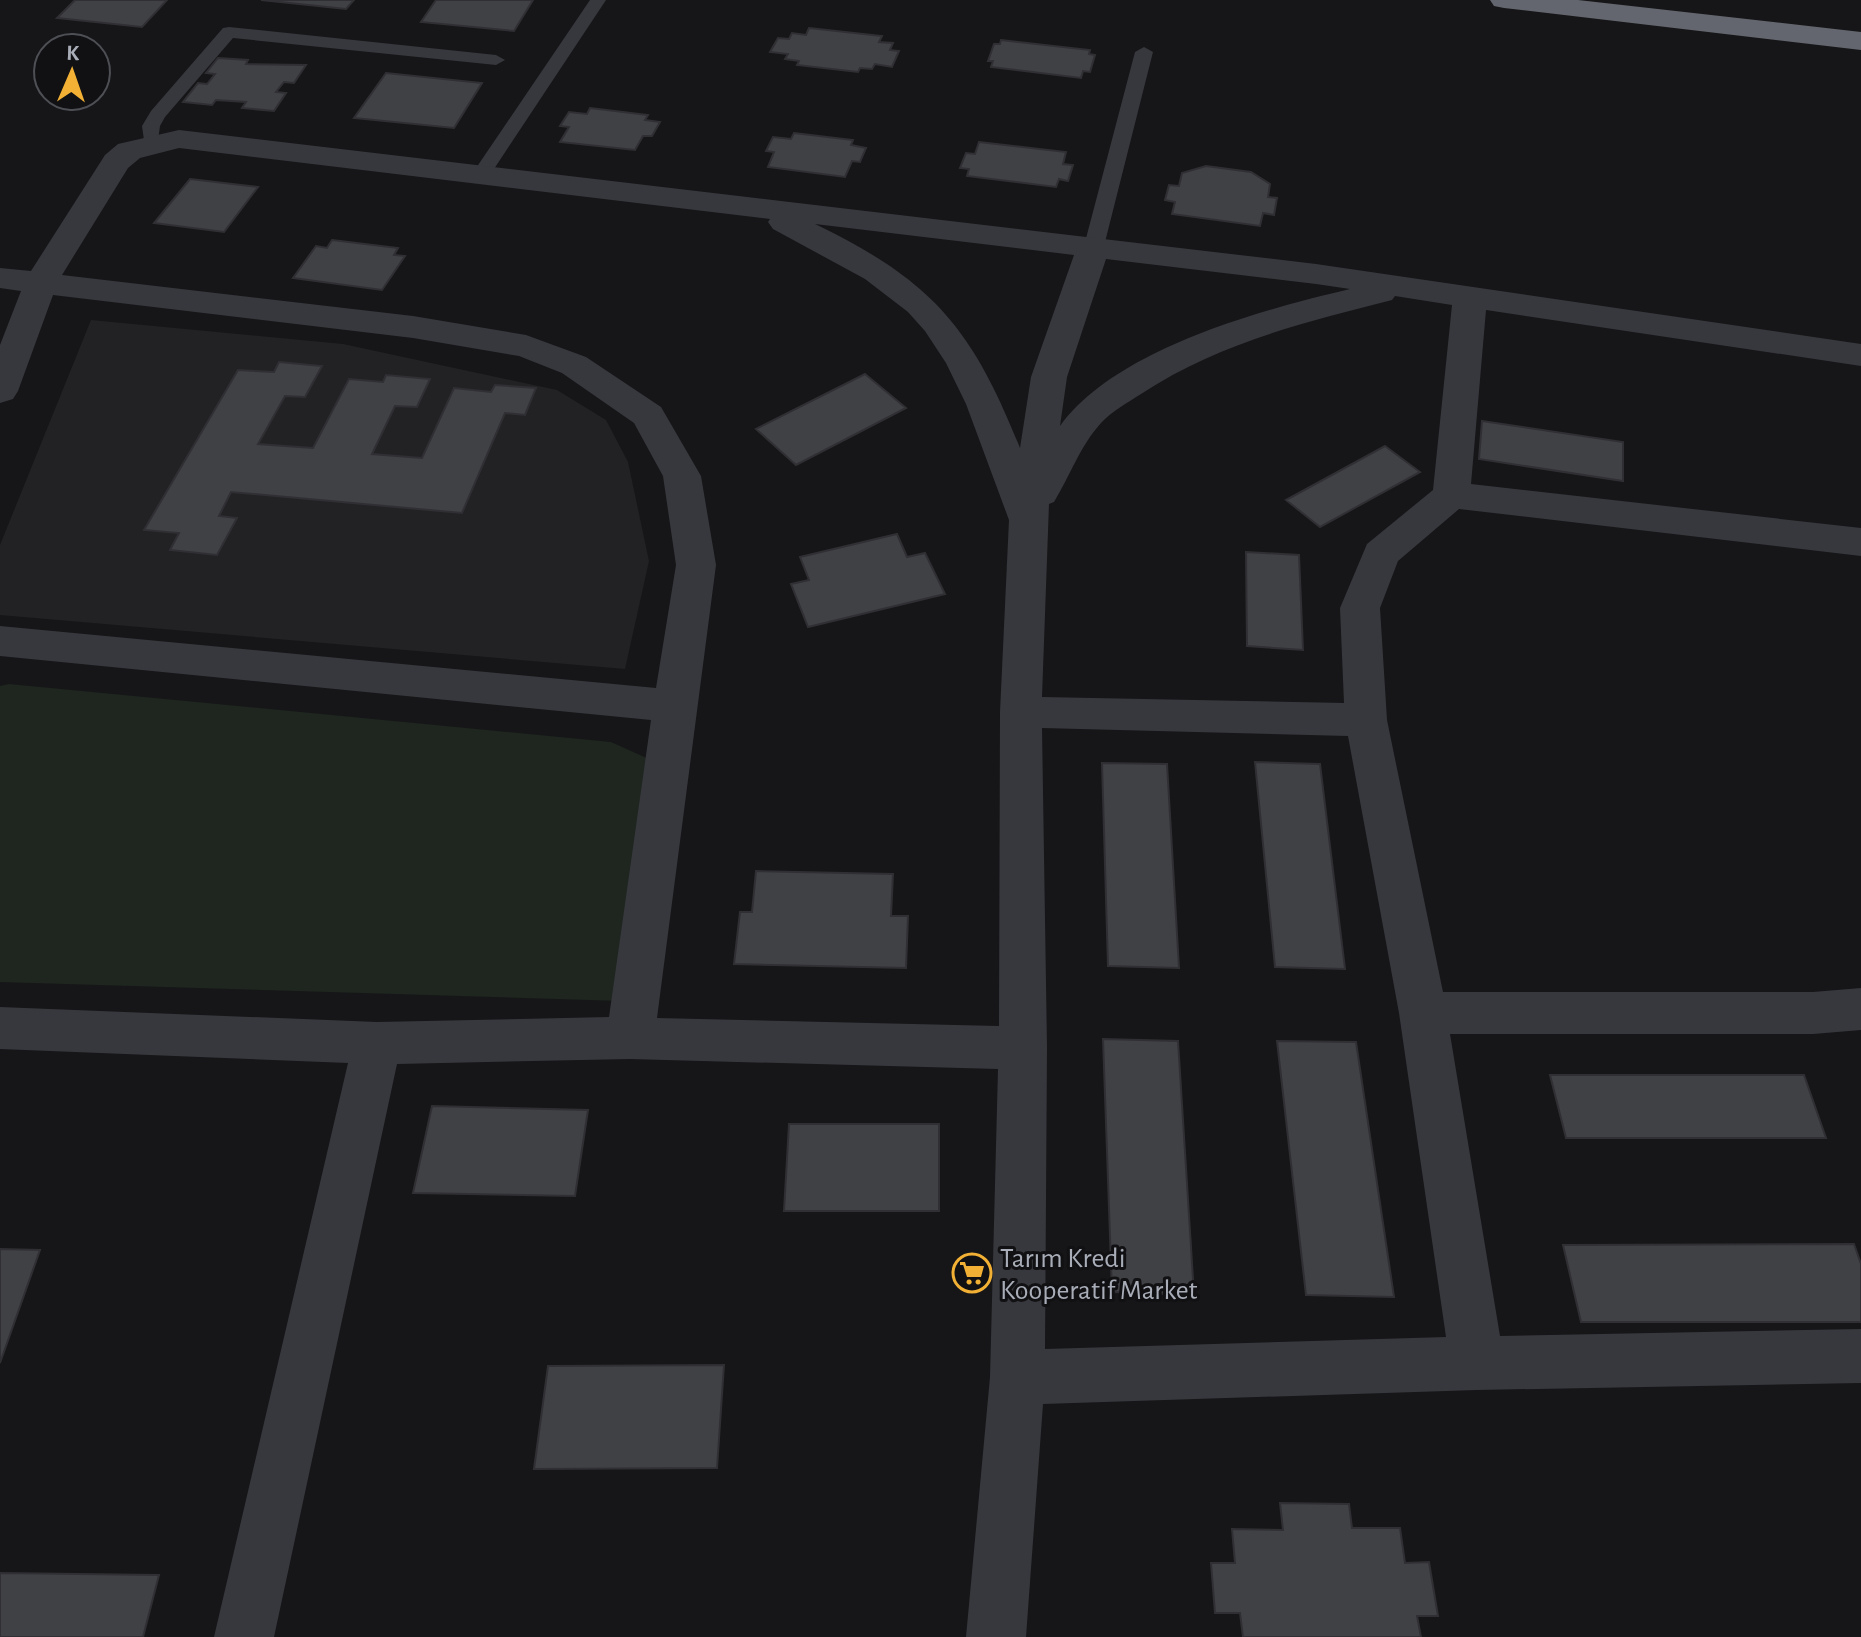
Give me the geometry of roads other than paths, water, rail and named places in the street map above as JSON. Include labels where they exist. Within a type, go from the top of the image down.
[{"type":"highway","points":[[1504,0],[1861,41]]},
{"type":"street","points":[[0,391],[41,282],[116,162],[129,151],[151,143],[179,139],[1094,246],[1407,288],[1861,355]]},
{"type":"street","points":[[745,205],[836,245],[914,300],[952,342],[1002,446],[1027,524]]},
{"type":"street","points":[[996,1637],[1017,1377],[1023,1048],[1021,712],[1027,524],[1049,377],[1094,246]]},
{"type":"street","points":[[0,278],[413,327],[526,346],[574,365],[648,415],[682,476],[696,565],[630,1038]]},
{"type":"street","points":[[1027,524],[1052,467],[1090,413],[1155,366],[1227,335],[1311,308],[1407,288]]},
{"type":"street","points":[[1470,297],[1451,495],[1381,554],[1360,608],[1366,720],[1423,1013],[1477,1363]]},
{"type":"street","points":[[1451,495],[1861,542]]},
{"type":"street","points":[[0,641],[674,706]]},
{"type":"street","points":[[1021,712],[1366,720]]},
{"type":"street","points":[[1423,1013],[1813,1013],[1861,1009]]},
{"type":"street","points":[[0,1028],[377,1043],[630,1038],[1023,1048]]},
{"type":"street","points":[[244,1637],[377,1043]]},
{"type":"street","points":[[1017,1377],[1477,1363],[1861,1356]]},
{"type":"lane","points":[[481,174],[598,0]]},
{"type":"lane","points":[[151,143],[151,126],[157,115],[229,32],[496,60]]},
{"type":"lane","points":[[1094,246],[1144,52]]},
{"type":"place","name":"Tarım Kredi Kooperatif Market","points":[[972,1273]]}]
